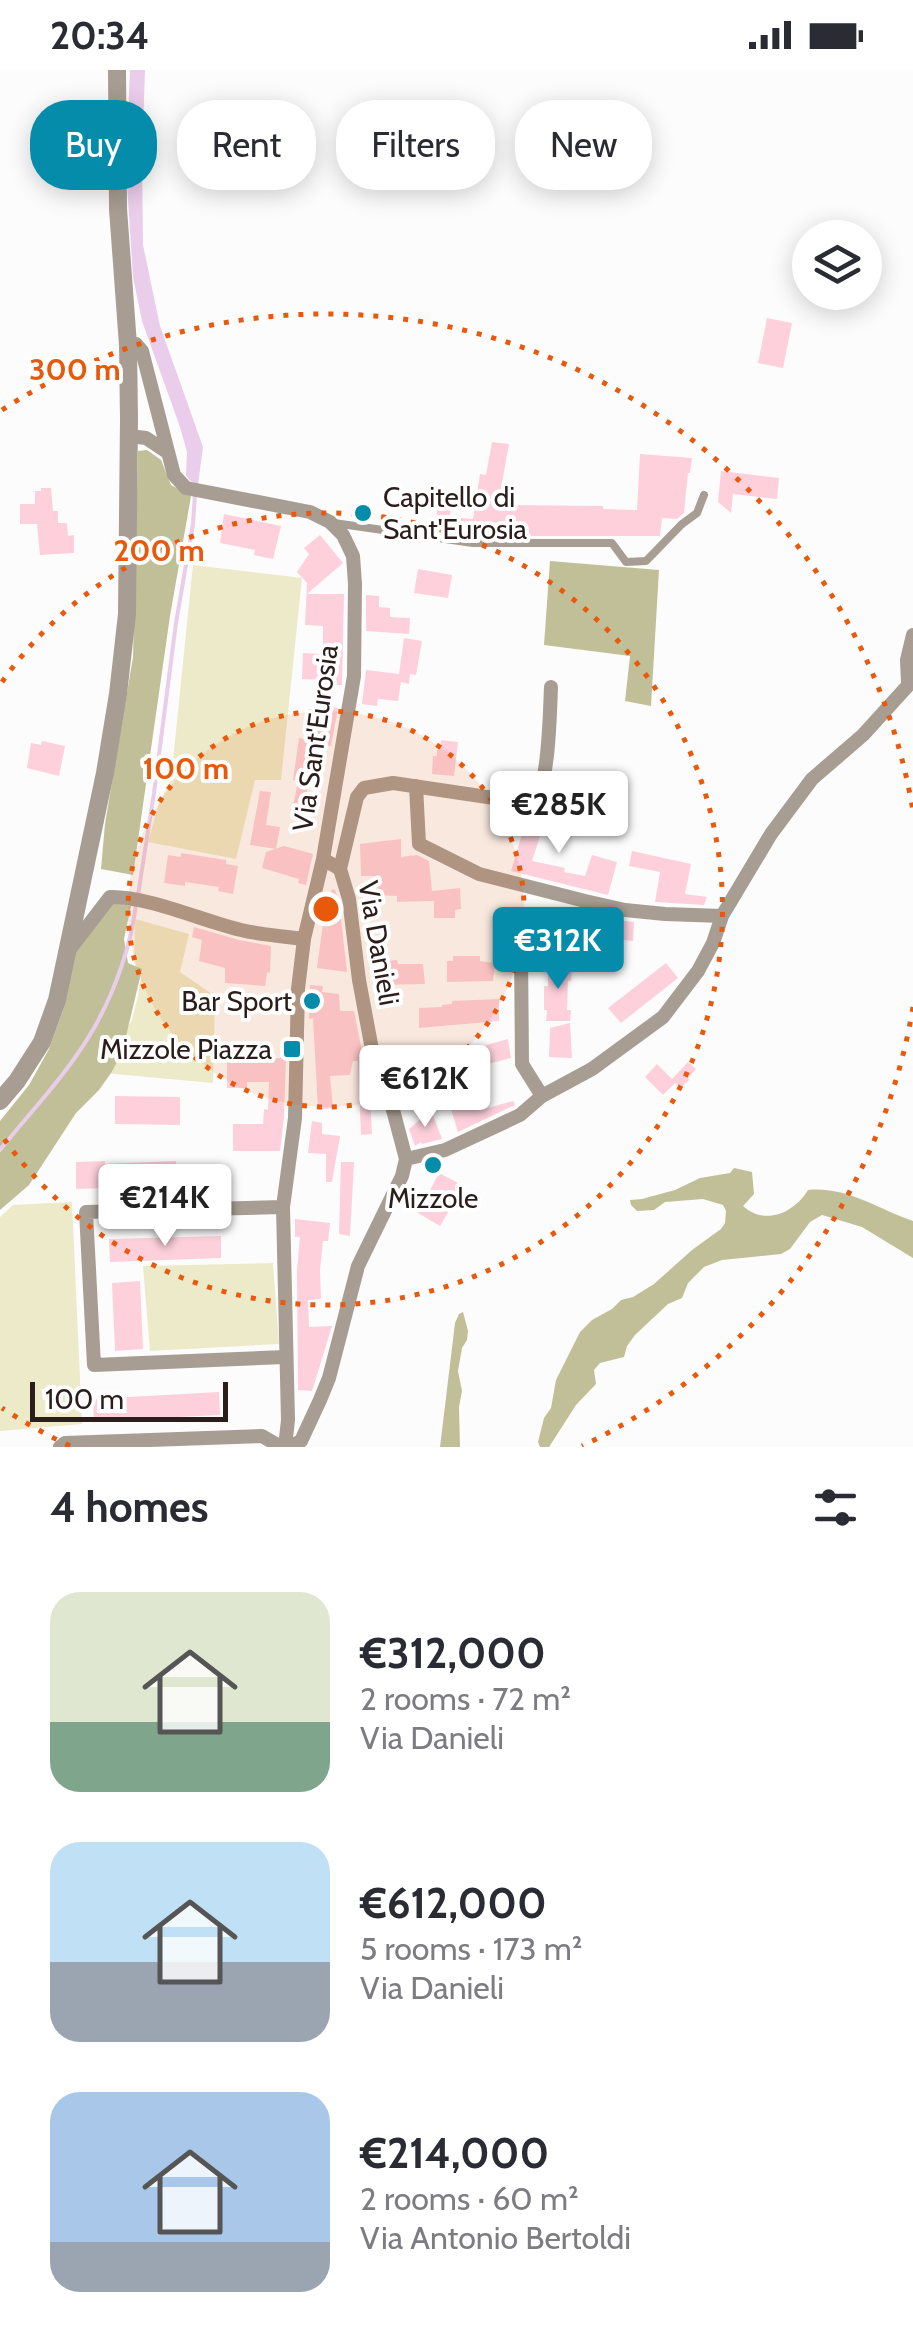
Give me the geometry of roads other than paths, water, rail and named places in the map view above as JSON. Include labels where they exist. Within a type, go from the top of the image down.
[{"type":"street","points":[[0,1101],[42,1042],[56,1000],[118,694],[127,614],[129,436],[128,345],[118,208],[118,70]]},
{"type":"street","points":[[128,345],[136,344],[142,351],[174,475],[186,488],[310,512],[330,522]]},
{"type":"street","points":[[129,436],[146,438],[167,452]]},
{"type":"street","name":"Via Sant'Eurosia","points":[[285,1447],[288,1420],[283,1207],[295,1118],[298,989],[354,676],[353,556],[343,534],[330,522]]},
{"type":"street","points":[[60,1447],[66,1443],[262,1436],[285,1447],[301,1441],[328,1378],[358,1266],[402,1176],[406,1159],[445,1150],[520,1116],[542,1096],[592,1068],[663,1017],[698,971],[722,916],[771,834],[812,780],[864,735],[911,682],[907,660],[913,636]]},
{"type":"street","points":[[340,869],[358,797],[364,788],[393,783],[514,801],[528,800],[539,792],[545,769],[552,687]]},
{"type":"street","points":[[416,786],[419,844],[479,874],[625,910],[722,916]]},
{"type":"street","name":"Via Danieli","points":[[324,859],[340,869],[349,899],[374,1060],[406,1159]]},
{"type":"street","points":[[68,952],[110,898],[122,897],[243,930],[304,939]]},
{"type":"street","points":[[521,948],[522,1064],[542,1096]]},
{"type":"street","points":[[283,1207],[86,1212],[94,1365],[285,1357]]},
{"type":"lane","points":[[330,522],[473,543],[612,543],[626,562],[646,561],[697,513],[704,494]]},
{"type":"waterway","points":[[138,895],[195,494]]},
{"type":"waterway","points":[[0,1150],[62,1075],[94,1028],[121,968],[136,904]]},
{"type":"place","name":"Capitello di Sant'Eurosia","points":[[363,513]]},
{"type":"place","name":"Bar Sport","points":[[312,1001]]},
{"type":"place","name":"Mizzole Piazza","points":[[292,1049]]},
{"type":"place","name":"Mizzole","points":[[433,1165]]}]
